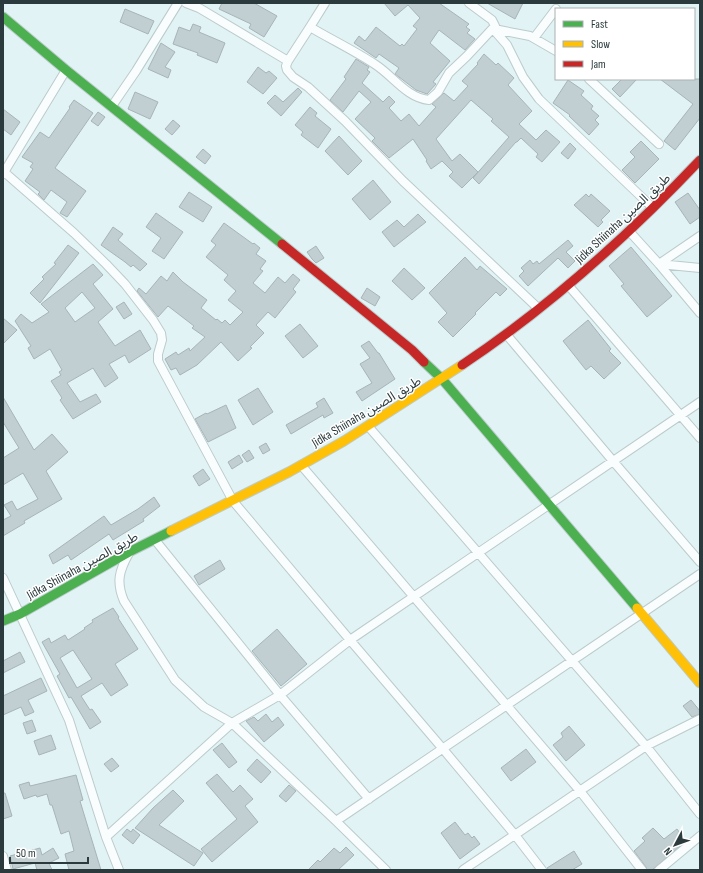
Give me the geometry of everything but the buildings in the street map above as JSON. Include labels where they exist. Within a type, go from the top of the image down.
[{"type":"street","points":[[112,106],[140,66],[178,3]]},
{"type":"street","points":[[186,3],[200,6],[288,61]]},
{"type":"street","points":[[324,3],[288,61],[286,66],[287,70],[293,77],[308,87],[345,121],[393,171],[539,309]]},
{"type":"street","points":[[310,27],[377,65],[414,96],[423,100],[429,100],[438,92],[449,73],[495,26],[492,20],[469,3]]},
{"type":"street","points":[[534,38],[555,10]]},
{"type":"street","points":[[3,17],[66,70],[412,350],[442,380],[700,683]]},
{"type":"street","points":[[493,29],[530,36],[555,50]]},
{"type":"street","points":[[493,29],[508,45],[523,77],[539,99],[653,208]]},
{"type":"street","points":[[66,70],[3,172],[106,264],[125,284],[153,320],[161,332],[162,340],[158,354],[158,361],[233,501],[443,749],[515,835],[542,870]]},
{"type":"street","points":[[590,80],[659,144]]},
{"type":"street","name":"Jidka Shiinaha طريق الصين","points":[[3,621],[20,614],[129,552],[233,501],[301,465],[442,380],[539,309],[611,249],[700,160]]},
{"type":"street","points":[[629,232],[659,264],[700,313]]},
{"type":"street","points":[[659,264],[700,236]]},
{"type":"street","points":[[659,264],[700,268]]},
{"type":"street","points":[[568,285],[700,438]]},
{"type":"street","points":[[506,334],[700,562]]},
{"type":"street","points":[[106,837],[232,723],[280,695],[350,640],[700,402]]},
{"type":"street","points":[[368,426],[573,660],[646,746],[700,814]]},
{"type":"street","points":[[301,465],[580,791],[642,870]]},
{"type":"street","points":[[155,540],[280,695],[369,799]]},
{"type":"street","points":[[129,552],[123,564],[119,578],[120,591],[124,601],[175,680],[204,707],[232,723],[386,870]]},
{"type":"street","points":[[336,821],[700,574]]},
{"type":"street","points":[[3,578],[69,720],[118,870]]},
{"type":"street","points":[[463,870],[646,746],[700,719]]},
{"type":"street","points":[[660,870],[700,836]]},
{"type":"street","points":[[3,856],[7,870]]},
{"type":"traffic: fast","points":[[3,17],[66,70],[282,244]]},
{"type":"traffic: fast","points":[[424,362],[442,379],[637,608]]},
{"type":"traffic: fast","points":[[3,621],[20,614],[129,552],[171,531]]},
{"type":"traffic: slow","points":[[171,531],[289,472],[344,441],[462,365]]},
{"type":"traffic: slow","points":[[637,608],[700,683]]},
{"type":"traffic: jam","points":[[462,365],[494,343],[557,295],[645,216],[700,160]]},
{"type":"traffic: jam","points":[[282,244],[412,350],[424,362]]}]
